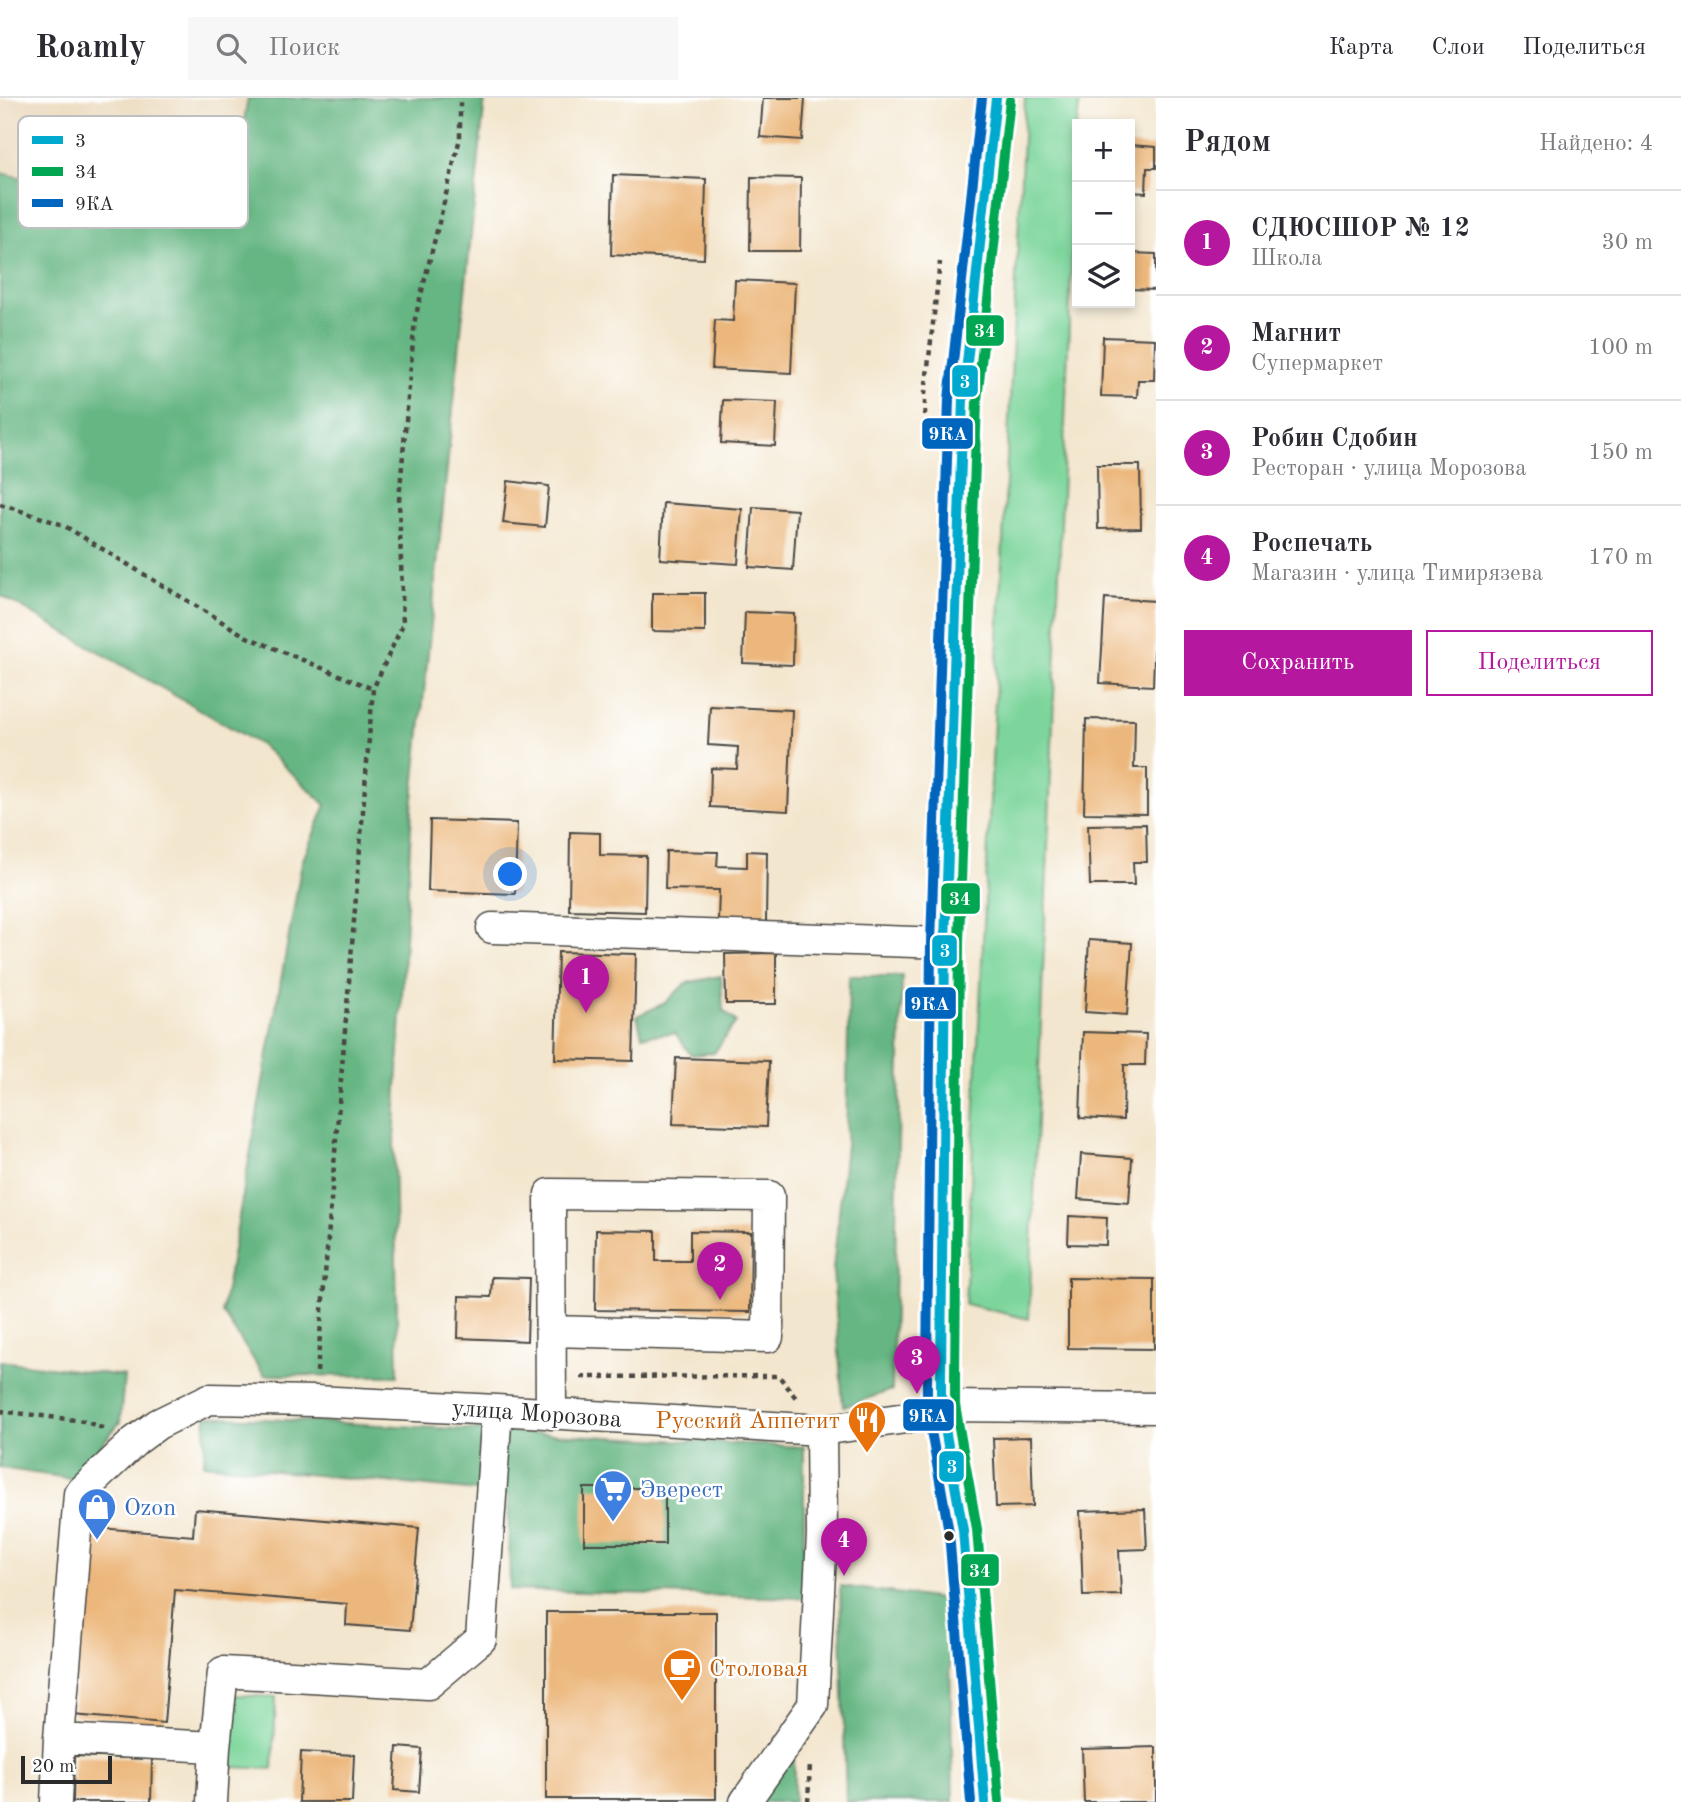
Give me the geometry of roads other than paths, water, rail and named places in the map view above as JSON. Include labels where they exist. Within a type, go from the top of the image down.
[{"type":"main road","points":[[985,1802],[964,1530],[941,1406],[945,943],[963,399],[996,98]]},
{"type":"street","points":[[492,928],[945,943]]},
{"type":"street","points":[[551,1414],[550,1194],[769,1196],[768,1337],[552,1331]]},
{"type":"street","name":"улица Морозова","points":[[59,1738],[79,1494],[135,1441],[158,1424],[209,1399],[497,1410],[821,1430],[906,1418],[941,1406],[1156,1408]]},
{"type":"street","points":[[212,1802],[223,1672],[428,1684],[481,1639],[497,1410]]},
{"type":"street","points":[[745,1802],[813,1705],[822,1535],[821,1430]]},
{"type":"street","points":[[56,1802],[59,1738],[215,1747]]},
{"type":"place","name":"СДЮСШОР № 12","points":[[586,1013]]},
{"type":"place","name":"Магнит","points":[[720,1300]]},
{"type":"place","name":"Робин Сдобин","points":[[917,1394]]},
{"type":"place","name":"Русский Аппетит","points":[[867,1454]]},
{"type":"place","name":"Эверест","points":[[613,1523]]},
{"type":"place","name":"Ozon","points":[[97,1541]]},
{"type":"place","name":"Роспечать","points":[[844,1576]]},
{"type":"place","name":"Столовая","points":[[682,1702]]}]
